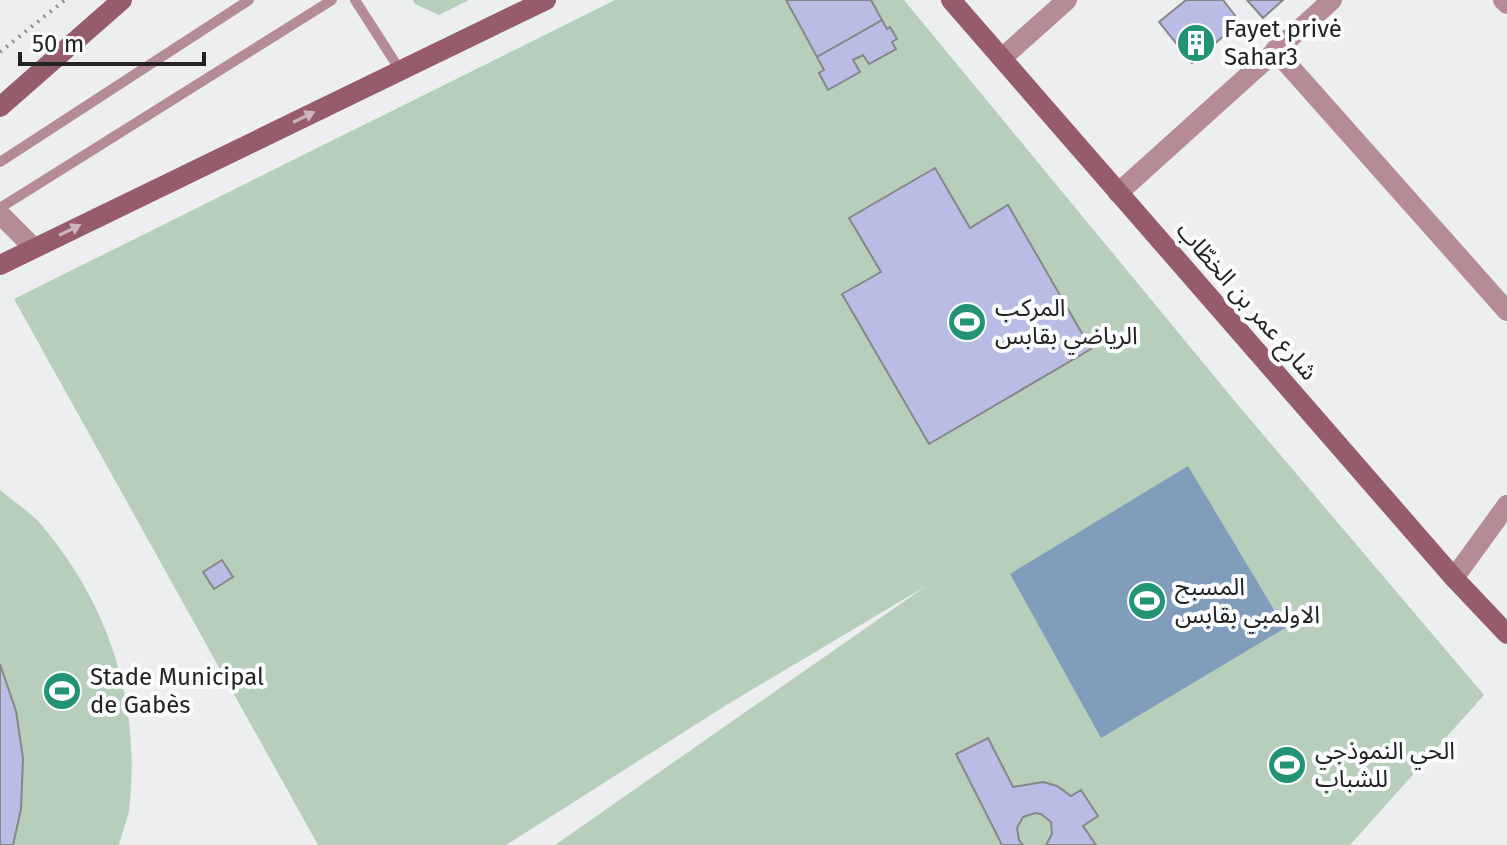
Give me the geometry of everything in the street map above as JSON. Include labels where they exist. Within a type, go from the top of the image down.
[{"type":"street","points":[[0,107],[122,0]]},
{"type":"street","points":[[0,265],[546,0]]},
{"type":"street","name":"شارع عمر بن الخطّاب","points":[[951,0],[1454,578],[1507,634]]},
{"type":"street","points":[[1002,58],[1067,0]]},
{"type":"street","points":[[1118,193],[1332,0]]},
{"type":"street","points":[[1275,50],[1507,311]]},
{"type":"street","points":[[0,211],[34,248]]},
{"type":"street","points":[[1454,578],[1507,505]]},
{"type":"lane","points":[[0,162],[249,0]]},
{"type":"lane","points":[[0,211],[332,0]]},
{"type":"lane","points":[[355,0],[400,70]]},
{"type":"path","points":[[0,52],[65,0]]},
{"type":"green space","points":[[413,0],[469,0],[439,15],[415,4]]},
{"type":"green space","points":[[615,0],[904,0],[1238,405],[1484,695],[1350,845],[555,845],[926,586],[728,704],[506,845],[318,845],[14,299]]},
{"type":"green space","name":"Stade Municipal de Gabès","points":[[0,490],[38,521],[63,552],[84,585],[115,655],[130,731],[132,770],[129,810],[119,845],[0,845]]},
{"type":"water","name":"المسبح الاولمبي بقابس","points":[[1188,466],[1285,628],[1101,738],[1010,574]]},
{"type":"building","points":[[786,0],[871,0],[882,20],[817,57]]},
{"type":"building","name":"Fayet privė Sahar3","points":[[1186,0],[1223,0],[1240,22],[1192,63],[1159,22]]},
{"type":"building","points":[[1247,0],[1283,0],[1263,18]]},
{"type":"building","points":[[882,20],[897,39],[892,42],[896,49],[869,64],[863,55],[853,60],[860,72],[828,90],[819,73],[824,70],[817,57]]},
{"type":"building","name":"المركب الرياضي بقابس","points":[[935,168],[970,228],[1008,205],[1091,349],[929,444],[842,294],[881,272],[849,218]]},
{"type":"building","points":[[222,560],[233,577],[214,589],[203,572]]},
{"type":"building","points":[[0,664],[16,711],[23,758],[21,809],[13,845],[0,845]]},
{"type":"building","points":[[988,738],[1013,787],[1043,782],[1057,786],[1071,796],[1081,790],[1098,816],[1083,826],[1096,845],[1046,845],[1052,834],[1051,822],[1035,813],[1023,817],[1017,828],[1023,845],[1002,845],[956,754]]},
{"type":"place","name":"Fayet privė Sahar3","points":[[1196,43]]},
{"type":"place","name":"المركب الرياضي بقابس","points":[[967,322]]},
{"type":"place","name":"المسبح الاولمبي بقابس","points":[[1147,601]]},
{"type":"place","name":"Stade Municipal de Gabès","points":[[62,691]]},
{"type":"place","name":"الحي النموذجي للشباب","points":[[1287,765]]}]
